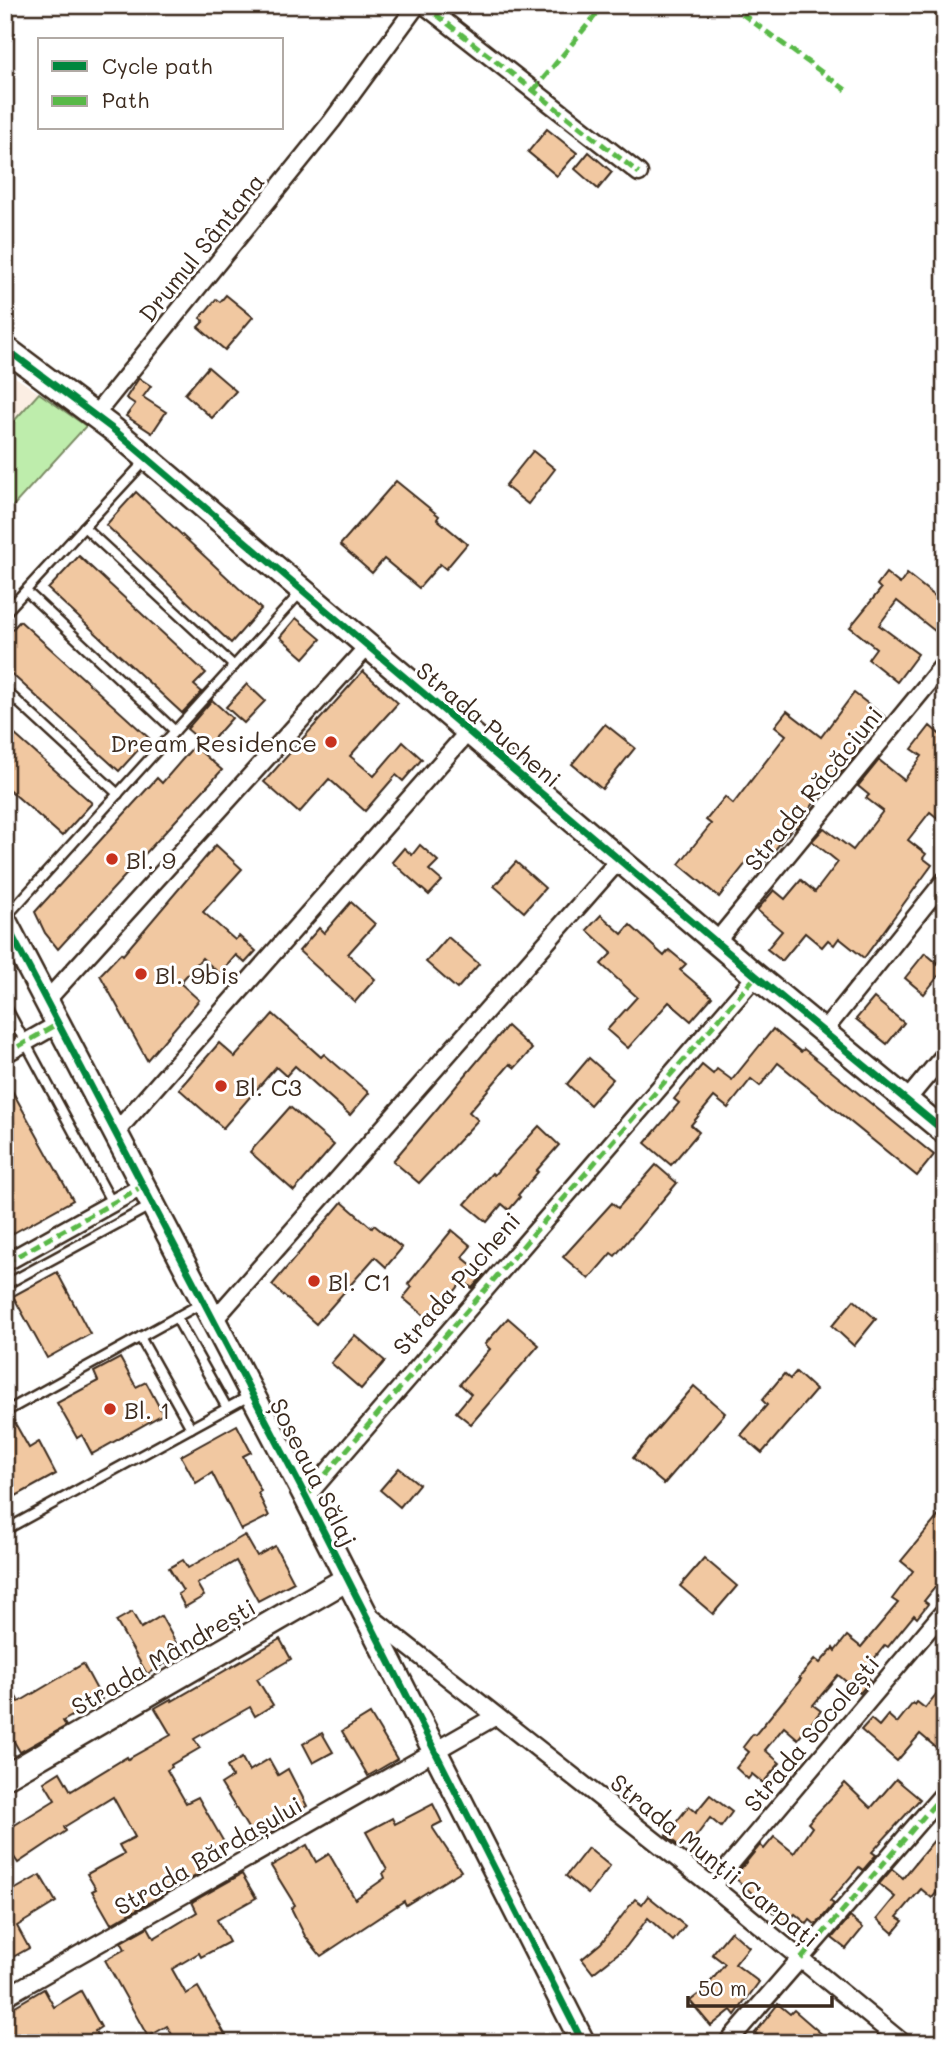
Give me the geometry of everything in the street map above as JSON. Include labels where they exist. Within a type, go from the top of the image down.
[{"type":"street","name":"Drumul Sântana","points":[[95,415],[332,121],[418,5]]},
{"type":"street","points":[[424,5],[639,173]]},
{"type":"street","name":"Strada Pucheni","points":[[5,348],[95,415],[147,458],[822,1032],[945,1132]]},
{"type":"street","points":[[46,1001],[368,646]]},
{"type":"street","name":"Strada Răcăciuni","points":[[716,942],[945,663]]},
{"type":"street","points":[[116,1133],[468,732]]},
{"type":"street","points":[[208,1312],[619,860]]},
{"type":"street","points":[[822,1032],[945,880]]},
{"type":"street","name":"Șoseaua Sălaj","points":[[5,920],[306,1497],[583,2043]]},
{"type":"street","name":"Strada Pucheni","points":[[306,1497],[756,976]]},
{"type":"street","points":[[5,1054],[58,1024]]},
{"type":"street","points":[[906,1101],[945,1054]]},
{"type":"street","points":[[5,1263],[112,1203],[148,1195]]},
{"type":"street","name":"Strada Mândrești","points":[[5,1777],[347,1579]]},
{"type":"street","name":"Strada Socolești","points":[[712,1886],[945,1610]]},
{"type":"street","name":"Strada Munții Carpați","points":[[363,1612],[712,1886],[903,2043]]},
{"type":"street","points":[[434,1753],[496,1716]]},
{"type":"street","name":"Strada Bărdașului","points":[[5,1997],[434,1753]]},
{"type":"street","points":[[727,2043],[945,1792]]},
{"type":"lane","points":[[5,613],[147,458]]},
{"type":"lane","points":[[84,527],[234,666]]},
{"type":"lane","points":[[5,920],[303,590]]},
{"type":"lane","points":[[26,591],[175,731]]},
{"type":"lane","points":[[5,690],[118,794]]},
{"type":"lane","points":[[5,1005],[112,1203]]},
{"type":"lane","points":[[5,1285],[148,1195]]},
{"type":"lane","points":[[5,1412],[176,1317],[208,1312]]},
{"type":"lane","points":[[176,1317],[227,1408]]},
{"type":"lane","points":[[140,1337],[191,1427]]},
{"type":"lane","points":[[5,1530],[252,1394]]},
{"type":"shaded area","points":[[5,370],[39,393],[5,431]]},
{"type":"green space","points":[[39,393],[86,426],[5,515],[5,431]]},
{"type":"building","points":[[547,129],[577,153],[557,176],[528,152]]},
{"type":"building","points":[[589,152],[612,172],[598,189],[575,169]]},
{"type":"building","points":[[226,295],[253,317],[225,350],[198,327],[204,321],[200,318],[216,299],[220,302]]},
{"type":"building","points":[[208,367],[236,391],[212,418],[185,394]]},
{"type":"building","points":[[139,378],[151,386],[143,397],[166,412],[152,433],[126,416],[135,404],[126,398]]},
{"type":"building","points":[[533,451],[555,469],[528,504],[505,486]]},
{"type":"building","points":[[396,481],[439,516],[437,519],[467,544],[446,569],[440,564],[419,588],[384,559],[372,573],[340,545]]},
{"type":"building","points":[[136,492],[261,609],[231,643],[106,525]]},
{"type":"building","points":[[79,556],[206,673],[194,685],[202,692],[182,713],[48,589]]},
{"type":"building","points":[[886,573],[900,584],[907,574],[945,604],[945,639],[897,601],[879,625],[918,654],[897,682],[868,659],[876,648],[850,627],[881,589],[877,585]]},
{"type":"building","points":[[296,618],[321,639],[304,658],[280,637]]},
{"type":"building","points":[[20,621],[149,738],[119,771],[5,668],[5,637]]},
{"type":"building","name":"Dream Residence","points":[[363,671],[398,703],[350,756],[374,776],[403,742],[422,759],[403,781],[396,775],[365,811],[329,779],[299,813],[264,782]]},
{"type":"building","points":[[247,684],[265,701],[244,723],[226,707]]},
{"type":"building","points":[[854,693],[884,716],[861,745],[863,747],[841,773],[838,771],[807,815],[796,828],[794,826],[762,866],[751,857],[719,897],[679,864],[711,824],[706,820],[725,797],[733,804],[786,735],[775,726],[787,711],[821,737]]},
{"type":"building","points":[[212,700],[232,718],[207,746],[187,729]]},
{"type":"building","points":[[605,724],[635,748],[602,789],[572,764]]},
{"type":"building","points":[[5,726],[92,803],[62,836],[5,786]]},
{"type":"building","points":[[930,726],[945,739],[945,824],[930,812],[908,840],[926,854],[923,858],[932,865],[864,958],[839,938],[834,945],[828,940],[822,947],[805,933],[782,961],[767,949],[782,931],[757,910],[774,890],[785,899],[801,880],[815,892],[838,862],[812,841],[824,828],[853,850],[883,811],[866,798],[869,795],[858,786],[879,760],[904,780],[922,756],[912,749]]},
{"type":"building","name":"Bl. 9","points":[[194,746],[222,770],[58,949],[45,933],[35,912],[157,778],[162,783]]},
{"type":"building","points":[[216,845],[242,869],[203,912],[235,940],[239,936],[256,951],[245,963],[236,955],[220,974],[202,958],[180,983],[199,1000],[147,1060],[100,975],[121,953],[123,955]]},
{"type":"building","points":[[420,845],[438,861],[429,870],[442,881],[429,895],[392,862],[404,848],[412,855]]},
{"type":"building","points":[[516,862],[545,888],[524,912],[494,886]]},
{"type":"building","points":[[351,902],[375,924],[348,954],[375,979],[355,1002],[299,951],[319,928],[324,933]]},
{"type":"building","points":[[601,915],[622,934],[630,925],[664,956],[669,950],[686,964],[680,970],[712,997],[691,1021],[669,1002],[628,1048],[607,1030],[637,997],[601,964],[612,953],[587,930]]},
{"type":"building","points":[[448,937],[479,964],[457,989],[426,962]]},
{"type":"building","points":[[925,953],[944,969],[924,994],[905,978]]},
{"type":"building","points":[[874,998],[904,1023],[887,1044],[856,1019]]},
{"type":"building","points":[[273,1014],[321,1057],[324,1054],[369,1093],[350,1115],[295,1066],[286,1076],[276,1067],[223,1128],[179,1089],[219,1043],[235,1057]]},
{"type":"building","points":[[507,1026],[532,1049],[515,1068],[510,1064],[469,1112],[478,1120],[419,1183],[393,1161]]},
{"type":"building","points":[[773,1029],[801,1052],[804,1049],[934,1155],[917,1176],[778,1063],[760,1086],[751,1079],[728,1108],[714,1097],[691,1125],[699,1132],[671,1165],[645,1143],[679,1103],[674,1099],[702,1065],[713,1074],[717,1069],[732,1080]]},
{"type":"building","points":[[589,1058],[613,1079],[590,1105],[567,1084]]},
{"type":"building","points":[[5,1078],[73,1200],[10,1235],[5,1227]]},
{"type":"building","points":[[290,1107],[334,1145],[294,1191],[250,1152]]},
{"type":"building","points":[[539,1126],[559,1145],[536,1171],[538,1172],[509,1210],[502,1204],[487,1222],[465,1204]]},
{"type":"building","points":[[656,1165],[677,1183],[615,1256],[611,1253],[589,1279],[563,1257],[612,1203],[618,1208]]},
{"type":"building","points":[[342,1202],[372,1228],[374,1225],[402,1248],[386,1267],[375,1257],[316,1324],[272,1285]]},
{"type":"building","points":[[452,1230],[471,1246],[462,1257],[484,1275],[472,1288],[463,1281],[431,1321],[403,1298],[412,1287],[408,1284]]},
{"type":"building","points":[[57,1272],[90,1334],[47,1358],[13,1296]]},
{"type":"building","points":[[854,1300],[876,1319],[854,1346],[832,1326]]},
{"type":"building","points":[[508,1318],[539,1345],[471,1424],[456,1412],[471,1394],[460,1384],[490,1349],[485,1344]]},
{"type":"building","points":[[355,1335],[385,1361],[361,1389],[331,1363]]},
{"type":"building","name":"Bl. 1","points":[[120,1358],[136,1387],[146,1382],[163,1414],[92,1454],[82,1435],[77,1438],[57,1403],[98,1381],[94,1372]]},
{"type":"building","points":[[796,1372],[816,1390],[762,1453],[741,1435],[767,1405],[762,1400],[784,1374],[790,1379]]},
{"type":"building","points":[[694,1386],[725,1413],[664,1484],[633,1458]]},
{"type":"building","points":[[11,1416],[29,1448],[39,1442],[56,1474],[5,1502],[5,1418]]},
{"type":"building","points":[[237,1425],[251,1452],[243,1456],[261,1491],[258,1493],[269,1516],[241,1530],[212,1473],[196,1483],[181,1456]]},
{"type":"building","points":[[399,1468],[419,1484],[400,1507],[380,1490]]},
{"type":"building","points":[[945,1508],[945,1575],[924,1601],[928,1604],[917,1618],[914,1615],[888,1647],[885,1645],[863,1673],[871,1680],[860,1693],[838,1675],[813,1705],[821,1711],[798,1739],[784,1727],[765,1750],[780,1763],[763,1783],[752,1774],[748,1779],[736,1768],[749,1752],[743,1747],[815,1659],[820,1663],[833,1648],[835,1651],[847,1636],[861,1647],[898,1603],[892,1599],[913,1571],[901,1561]]},
{"type":"building","points":[[245,1535],[257,1556],[275,1546],[294,1582],[258,1601],[236,1561],[197,1584],[204,1596],[185,1607],[178,1594],[183,1591],[169,1568],[183,1560],[188,1568]]},
{"type":"building","points":[[704,1558],[737,1586],[713,1614],[680,1586]]},
{"type":"building","points":[[132,1612],[141,1628],[161,1616],[184,1657],[147,1674],[116,1621]]},
{"type":"building","points":[[280,1639],[291,1659],[257,1679],[273,1705],[255,1716],[250,1707],[194,1739],[200,1748],[167,1770],[186,1803],[198,1797],[225,1844],[200,1858],[206,1870],[111,1924],[92,1891],[96,1889],[87,1874],[124,1854],[119,1845],[135,1837],[113,1797],[64,1827],[66,1831],[18,1863],[5,1844],[5,1831],[55,1800],[44,1782],[60,1772],[71,1791],[127,1757],[128,1759],[171,1735],[155,1708]]},
{"type":"building","points":[[83,1664],[102,1699],[63,1721],[66,1726],[20,1752],[5,1726],[5,1678],[19,1702]]},
{"type":"building","points":[[945,1683],[945,1755],[920,1734],[897,1761],[861,1730],[871,1719],[879,1726],[888,1715],[897,1723],[913,1703],[915,1705],[917,1702],[925,1708]]},
{"type":"building","points":[[370,1714],[397,1759],[368,1776],[342,1731]]},
{"type":"building","points":[[322,1733],[333,1752],[313,1763],[303,1744]]},
{"type":"building","points":[[242,1758],[249,1771],[269,1759],[278,1775],[288,1769],[307,1806],[279,1823],[281,1826],[266,1835],[261,1827],[251,1833],[221,1784],[232,1777],[227,1767]]},
{"type":"building","points":[[896,1779],[920,1799],[872,1852],[876,1855],[863,1870],[859,1867],[830,1901],[834,1904],[816,1925],[810,1920],[807,1924],[795,1914],[786,1924],[734,1877],[760,1845],[764,1849],[774,1837],[794,1853],[812,1827],[808,1823],[845,1783],[871,1808]]},
{"type":"building","points":[[710,1795],[732,1812],[721,1827],[710,1818],[694,1839],[690,1835],[680,1847],[666,1835],[689,1806],[696,1812]]},
{"type":"building","points":[[433,1804],[442,1822],[432,1827],[461,1871],[406,1905],[404,1901],[321,1956],[305,1936],[291,1908],[295,1905],[271,1866],[307,1845],[316,1862],[329,1854],[355,1899],[385,1878],[383,1873],[387,1870],[366,1832],[392,1818],[395,1824]]},
{"type":"building","points":[[945,1827],[945,1883],[932,1898],[921,1889],[897,1917],[903,1921],[893,1933],[877,1919],[895,1897],[879,1884],[892,1869],[903,1878]]},
{"type":"building","points":[[588,1848],[610,1866],[588,1894],[566,1876]]},
{"type":"building","points":[[242,1874],[256,1898],[217,1920],[229,1942],[201,1957],[199,1953],[172,1969],[186,1994],[198,1987],[230,2043],[177,2043],[167,2026],[148,2037],[105,1960],[125,1949],[121,1942],[148,1927],[154,1938],[197,1912],[192,1902]]},
{"type":"building","points":[[40,1875],[56,1902],[17,1926],[29,1948],[13,1957],[5,1944],[5,1895]]},
{"type":"building","points":[[648,1896],[685,1926],[673,1941],[648,1918],[626,1947],[593,1973],[582,1959],[601,1943],[635,1899],[642,1904]]},
{"type":"building","points":[[850,1917],[863,1928],[846,1949],[832,1938]]},
{"type":"building","points":[[731,1931],[749,1947],[735,1964],[759,1982],[735,2015],[731,2010],[711,2026],[690,2001],[704,1990],[725,1964],[712,1954]]},
{"type":"building","points":[[44,1989],[54,2007],[81,1991],[101,2027],[95,2031],[101,2043],[5,2043],[5,2012]]},
{"type":"building","points":[[778,2004],[790,2014],[794,2010],[832,2043],[766,2043],[755,2033]]},
{"type":"marked path","points":[[424,5],[639,173]]},
{"type":"marked path","points":[[533,91],[604,5]]},
{"type":"marked path","points":[[730,5],[846,90]]},
{"type":"marked path","points":[[306,1497],[756,976]]},
{"type":"marked path","points":[[5,1054],[58,1024]]},
{"type":"marked path","points":[[5,1263],[143,1186]]},
{"type":"marked path","points":[[801,1959],[945,1792]]},
{"type":"cycle path","points":[[5,348],[114,430],[756,976],[945,1132]]},
{"type":"cycle path","points":[[5,922],[306,1497],[583,2043]]},
{"type":"place","name":"Dream Residence","points":[[331,742]]},
{"type":"place","name":"Bl. 9","points":[[112,859]]},
{"type":"place","name":"Bl. 9bis","points":[[141,974]]},
{"type":"place","name":"Bl. C3","points":[[221,1086]]},
{"type":"place","name":"Bl. C1","points":[[314,1281]]},
{"type":"place","name":"Bl. 1","points":[[110,1409]]}]
